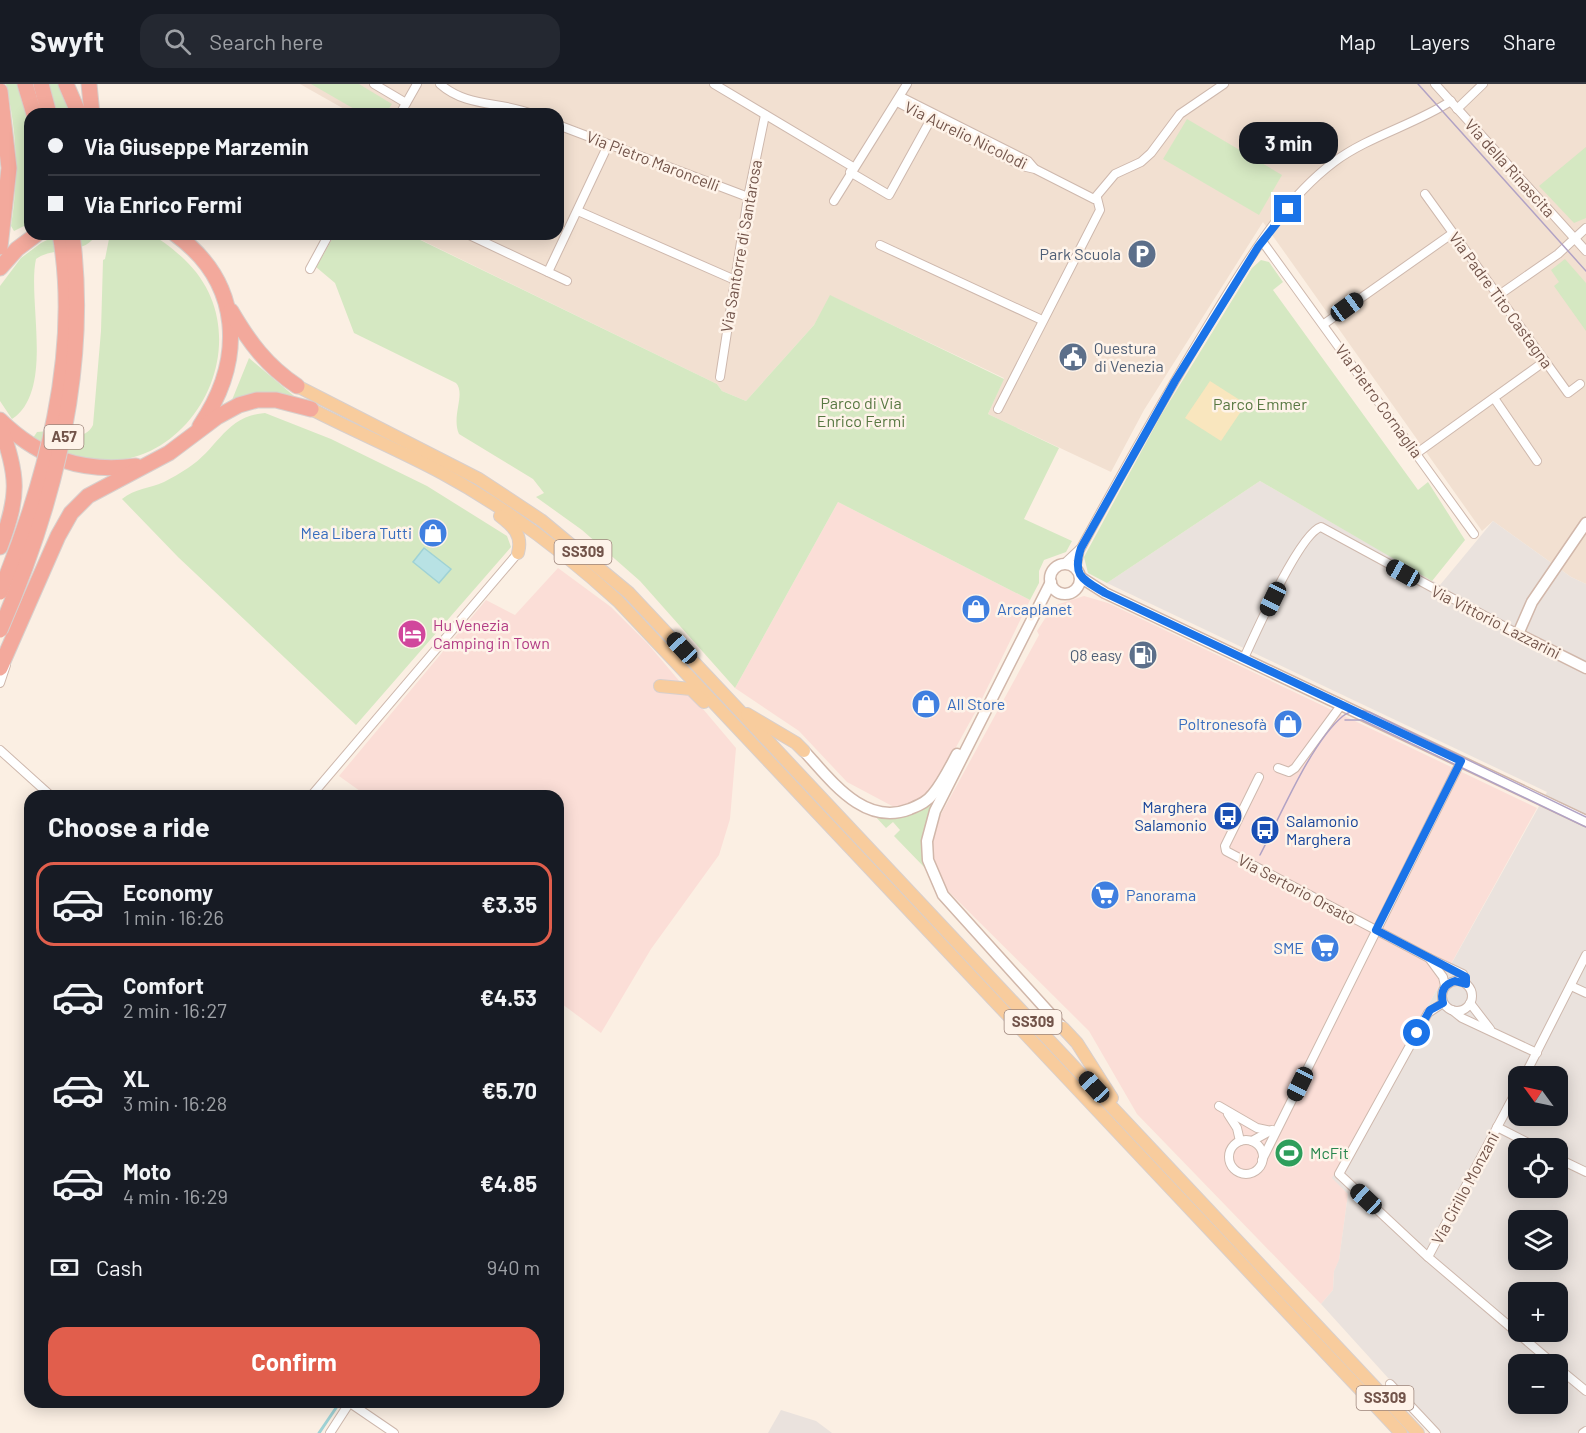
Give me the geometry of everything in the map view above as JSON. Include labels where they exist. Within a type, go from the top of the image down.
[{"type":"highway","points":[[25,84],[32,108]]},
{"type":"highway","points":[[40,84],[47,108]]},
{"type":"highway","points":[[66,84],[76,108]]},
{"type":"highway","points":[[89,84],[91,108]]},
{"type":"highway","points":[[0,91],[9,168],[0,247]]},
{"type":"highway","points":[[0,268],[17,249],[29,240]]},
{"type":"highway","name":"A57","points":[[0,592],[27,526],[43,475],[58,396],[66,312],[60,240]]},
{"type":"highway","name":"A57","points":[[0,668],[7,632],[41,526],[63,440],[70,400],[78,308],[72,240]]},
{"type":"highway","points":[[0,422],[32,447],[63,461],[98,468],[142,466],[170,453],[195,433],[215,401],[229,363],[231,331],[228,305],[208,265],[181,240]]},
{"type":"highway","name":"SS309","points":[[228,305],[253,348],[267,363],[297,386]]},
{"type":"highway","name":"SS309","points":[[195,433],[230,410],[256,400],[287,402],[311,409]]},
{"type":"highway","points":[[0,422],[12,459],[16,484],[12,514],[0,547]]},
{"type":"highway","name":"A57","points":[[7,632],[71,513],[88,496],[142,466]]},
{"type":"main road","name":"SS309","points":[[297,386],[450,462],[541,520],[629,593],[734,714],[1401,1433]]},
{"type":"main road","name":"SS309","points":[[311,409],[462,484],[527,526],[581,568],[734,714],[1127,1121],[1418,1433]]},
{"type":"main road","points":[[462,484],[512,526],[521,543],[518,553]]},
{"type":"main road","points":[[660,686],[694,691],[719,716],[734,714],[796,743],[804,751]]},
{"type":"main road","points":[[1063,1028],[1077,1043],[1127,1121]]},
{"type":"street","points":[[374,84],[406,103]]},
{"type":"street","points":[[403,108],[417,84]]},
{"type":"street","points":[[440,84],[466,100],[514,108]]},
{"type":"street","points":[[714,84],[889,195],[931,119]]},
{"type":"street","points":[[834,201],[851,170],[907,84]]},
{"type":"street","points":[[998,409],[1100,210],[1097,198],[1115,174],[1141,162],[1151,153],[1180,114],[1224,84]]},
{"type":"street","name":"Via della Rinascita","points":[[1435,84],[1586,251]]},
{"type":"street","points":[[1457,109],[1483,84]]},
{"type":"street","name":"Via Aurelio Nicolodi","points":[[899,99],[931,119],[1022,166],[1035,169],[1091,198],[1097,198]]},
{"type":"street","name":"Via Aurelio Nicolodi","points":[[899,99],[1028,161],[1035,169]]},
{"type":"street","points":[[804,751],[841,791],[863,807],[877,812],[902,812],[922,804],[933,795],[987,705],[1040,605],[1051,582],[1052,572],[1081,548],[1155,414],[1260,244],[1298,196],[1334,162],[1451,101]]},
{"type":"street","name":"Via Santorre di Santarosa","points":[[720,377],[748,197],[765,115]]},
{"type":"street","name":"Via Pietro Maroncelli","points":[[564,128],[748,197]]},
{"type":"street","points":[[564,239],[608,146]]},
{"type":"street","name":"Via Padre Tito Castagna","points":[[1425,194],[1568,393],[1580,384]]},
{"type":"street","points":[[578,211],[735,280]]},
{"type":"street","points":[[1499,295],[1566,247],[1586,228]]},
{"type":"street","points":[[1324,324],[1453,233]]},
{"type":"street","points":[[310,268],[326,240]]},
{"type":"street","points":[[480,240],[567,281]]},
{"type":"street","points":[[548,272],[564,240]]},
{"type":"street","name":"Via Pietro Cornaglia","points":[[1260,244],[1324,324],[1474,534]]},
{"type":"street","points":[[880,245],[1042,320]]},
{"type":"street","points":[[1417,453],[1545,362]]},
{"type":"street","points":[[1494,398],[1537,461]]},
{"type":"street","points":[[1518,634],[1532,602],[1586,523]]},
{"type":"street","name":"Via Vittorio Lazzarini","points":[[1244,658],[1281,583],[1302,547],[1314,529],[1321,527],[1518,634],[1586,668]]},
{"type":"street","points":[[1075,590],[1081,548]]},
{"type":"street","points":[[316,790],[518,553]]},
{"type":"street","points":[[1064,564],[1100,589],[1586,821]]},
{"type":"street","points":[[1051,582],[1060,593]]},
{"type":"street","points":[[1040,605],[1060,593],[1100,589]]},
{"type":"street","points":[[0,683],[7,632]]},
{"type":"street","points":[[1278,768],[1286,772],[1293,770],[1342,704]]},
{"type":"street","points":[[987,705],[981,723],[935,811],[927,841],[928,860],[943,895],[1063,1028]]},
{"type":"street","points":[[0,750],[44,790]]},
{"type":"street","name":"Via Sertorio Orsato","points":[[1262,1160],[1461,761]]},
{"type":"street","name":"Via Sertorio Orsato","points":[[1259,777],[1228,839],[1226,851],[1463,974],[1466,984]]},
{"type":"street","points":[[1530,1066],[1586,955]]},
{"type":"street","points":[[1429,958],[1443,977],[1445,986],[1442,994],[1443,1003],[1462,1018],[1537,1053]]},
{"type":"street","points":[[1445,986],[1455,981],[1466,984],[1471,991],[1470,1003],[1464,1009],[1452,1010]]},
{"type":"street","points":[[1571,986],[1586,993]]},
{"type":"street","points":[[1443,1003],[1428,1013],[1339,1174],[1428,1257],[1542,1354]]},
{"type":"street","points":[[1470,1003],[1491,1030]]},
{"type":"street","points":[[1240,1141],[1234,1120],[1221,1107],[1257,1128],[1272,1131]]},
{"type":"street","name":"Via Cirillo Monzani","points":[[1428,1257],[1508,1107]]},
{"type":"street","points":[[1245,1121],[1250,1127],[1251,1141],[1261,1149],[1262,1160],[1253,1172],[1243,1174],[1234,1170],[1229,1156],[1232,1147],[1240,1141],[1251,1141],[1272,1131],[1280,1123]]},
{"type":"street","points":[[1497,1127],[1518,1138]]},
{"type":"street","points":[[1568,1163],[1586,1172]]},
{"type":"street","points":[[1568,1376],[1586,1391]]},
{"type":"street","points":[[1390,1384],[1436,1433]]},
{"type":"street","points":[[330,1433],[347,1408]]},
{"type":"street","points":[[357,1408],[393,1433]]},
{"type":"shaded area","points":[[300,84],[1586,84],[1586,584],[1571,577],[1493,521],[1482,531],[1263,222],[1144,410],[1111,472],[988,414],[1004,378],[831,296],[814,325],[746,401],[722,391],[717,384],[421,240],[564,240],[564,108],[342,108]]},
{"type":"shaded area","points":[[1260,481],[1440,585],[1493,521],[1571,577],[1586,584],[1586,1433],[1438,1433],[1321,1304],[1333,1290],[1334,1271],[1339,1260],[1348,1194],[1332,1178],[1547,792],[1107,583]]},
{"type":"shaded area","points":[[838,502],[1030,600],[977,709],[938,780],[919,801],[906,807],[894,807],[847,782],[799,731],[735,688]]},
{"type":"shaded area","points":[[558,568],[611,607],[648,644],[736,748],[730,819],[719,855],[651,949],[601,1033],[564,1005],[564,790],[359,790],[339,776],[486,600],[515,615]]},
{"type":"shaded area","points":[[1084,596],[1108,603],[1537,808],[1333,1178],[1348,1194],[1339,1261],[1334,1271],[1333,1290],[1321,1304],[1137,1114],[1089,1031],[944,887],[932,856],[934,827],[1039,635],[1037,631],[1053,606]]},
{"type":"shaded area","points":[[781,1410],[816,1421],[832,1433],[768,1433]]},
{"type":"green space","points":[[6,84],[58,84],[68,108],[24,108],[24,226],[14,231],[11,226],[16,172],[13,120]]},
{"type":"green space","points":[[311,84],[359,84],[392,104],[389,108],[353,108]]},
{"type":"green space","points":[[1187,119],[1282,175],[1259,215],[1163,159]]},
{"type":"green space","points":[[1586,147],[1586,218],[1574,223],[1539,186]]},
{"type":"green space","points":[[47,240],[92,240],[81,247],[50,253],[36,259],[34,297],[37,344],[33,388],[25,406],[12,419],[0,401],[0,286],[21,258]]},
{"type":"green space","points":[[109,240],[162,241],[184,259],[208,292],[219,328],[216,365],[203,400],[181,430],[151,451],[115,461],[74,457],[33,438],[37,432],[44,431],[68,435],[83,434],[93,425],[101,331],[103,260]]},
{"type":"green space","name":"Parco di Via Enrico Fermi","points":[[332,240],[420,240],[717,384],[722,391],[746,401],[814,325],[830,295],[1004,379],[988,414],[1059,448],[1024,519],[1072,541],[1066,552],[1044,560],[1039,571],[1039,583],[1030,600],[838,502],[735,688],[640,581],[582,530],[536,497],[544,493],[533,479],[459,434],[457,420],[460,393],[456,383],[354,333],[335,283],[316,267]]},
{"type":"green space","points":[[1565,259],[1586,283],[1586,331],[1554,286],[1559,282],[1551,270]]},
{"type":"green space","name":"Parco Emmer","points":[[1261,260],[1269,262],[1283,282],[1273,290],[1418,490],[1428,482],[1465,540],[1432,581],[1260,481],[1107,583],[1088,573],[1084,557],[1160,417],[1252,268]]},
{"type":"green space","points":[[249,358],[294,396],[259,392],[232,400]]},
{"type":"green space","name":"Hu Venezia Camping in Town","points":[[265,413],[331,439],[427,486],[507,536],[511,547],[356,725],[178,557],[122,499],[179,474],[198,460],[240,420],[251,415]]},
{"type":"green space","points":[[936,798],[924,835],[926,869],[894,836],[900,830],[893,822],[886,828],[875,816]]},
{"type":"sand","points":[[1210,381],[1246,404],[1221,441],[1185,418]]},
{"type":"water","points":[[424,548],[451,569],[439,583],[413,562]]},
{"type":"waterway","points":[[319,1433],[336,1408]]},
{"type":"tram line","points":[[1418,84],[1586,271]]},
{"type":"tram line","points":[[1260,855],[1319,743],[1343,716],[1356,711],[1369,712],[1586,817]]},
{"type":"tram line","points":[[1345,720],[1362,720],[1586,827]]},
{"type":"place","name":"Park Scuola","points":[[1142,254]]},
{"type":"place","name":"Questura di Venezia","points":[[1073,357]]},
{"type":"place","name":"Mea Libera Tutti","points":[[433,533]]},
{"type":"place","name":"Arcaplanet","points":[[976,609]]},
{"type":"place","name":"Hu Venezia Camping in Town","points":[[412,634]]},
{"type":"place","name":"Q8 easy","points":[[1143,655]]},
{"type":"place","name":"All Store","points":[[926,704]]},
{"type":"place","name":"Poltronesofà","points":[[1288,724]]},
{"type":"place","name":"Marghera Salamonio","points":[[1228,816]]},
{"type":"place","name":"Salamonio Marghera","points":[[1265,830]]},
{"type":"place","name":"Panorama","points":[[1105,895]]},
{"type":"place","name":"SME","points":[[1325,948]]},
{"type":"place","name":"McFit","points":[[1289,1153]]},
{"type":"route","points":[[1288,209],[1262,241],[1240,274],[1155,414],[1081,548],[1077,570],[1080,577],[1105,593],[1461,761],[1376,930],[1459,971],[1466,977],[1466,984],[1455,981],[1445,986],[1442,994],[1443,1003],[1430,1010],[1417,1033]]}]
